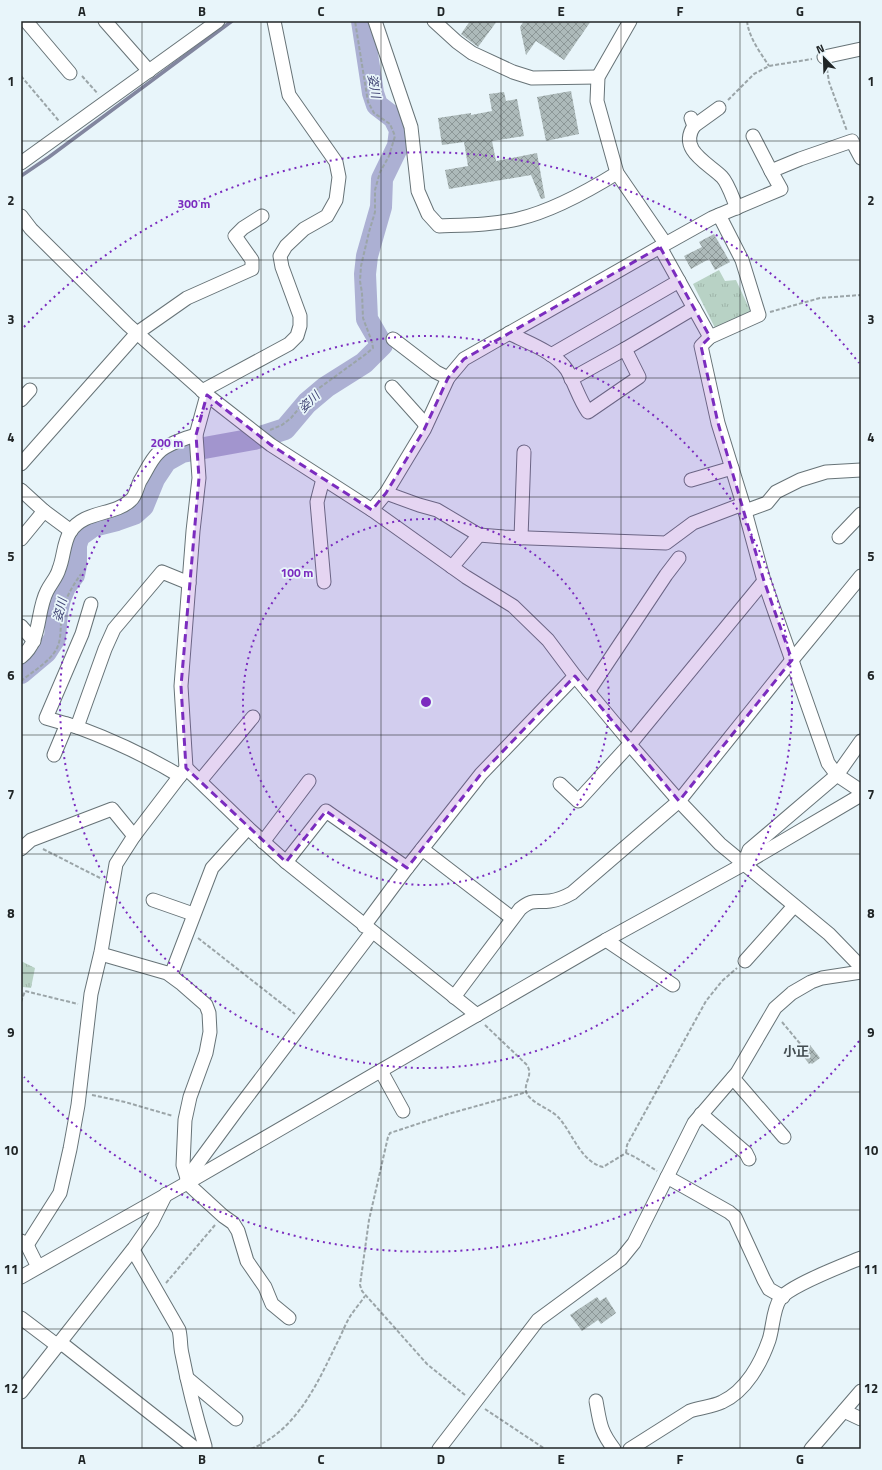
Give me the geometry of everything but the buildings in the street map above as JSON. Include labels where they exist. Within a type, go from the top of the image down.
[{"type":"street","points":[[26,21],[70,73]]},
{"type":"street","points":[[105,21],[149,71]]},
{"type":"street","points":[[21,163],[218,21]]},
{"type":"street","points":[[38,1267],[24,1243],[60,1193],[70,1149],[79,1092],[91,994],[101,954],[116,864],[134,836],[183,772],[181,686],[199,478],[196,435],[204,393],[289,344],[297,336],[300,326],[300,316],[282,266],[280,256],[286,246],[304,229],[326,216],[336,200],[339,177],[336,162],[289,95],[274,21]]},
{"type":"street","points":[[375,21],[411,127],[418,191],[428,214],[439,226],[483,225],[519,219],[548,209],[592,189],[617,173]]},
{"type":"street","points":[[434,21],[457,42],[472,53],[513,72],[532,78],[598,77]]},
{"type":"street","points":[[630,21],[598,77],[597,101],[617,173],[663,245],[680,281],[710,337]]},
{"type":"street","points":[[824,57],[861,49]]},
{"type":"street","points":[[719,108],[692,122],[690,147],[701,160],[723,178],[737,208]]},
{"type":"street","points":[[372,510],[386,493],[426,425],[448,378],[464,359],[663,245],[719,215],[781,189],[753,136]]},
{"type":"street","points":[[771,171],[852,141],[861,158]]},
{"type":"street","points":[[719,215],[742,260],[759,314],[710,337],[701,346],[718,423],[744,508],[764,581],[828,763],[837,775],[861,791]]},
{"type":"street","points":[[21,216],[26,232],[204,393],[271,445],[372,510],[452,567],[513,606],[548,640],[575,676],[631,743],[632,747],[720,844],[829,934],[861,967]]},
{"type":"street","points":[[21,464],[137,333],[187,298],[252,269],[252,260],[235,236],[243,228],[262,216]]},
{"type":"street","points":[[551,355],[680,281]]},
{"type":"street","points":[[571,379],[694,308]]},
{"type":"street","points":[[509,333],[551,355],[564,366],[588,412],[639,377],[625,349]]},
{"type":"street","points":[[393,339],[436,372],[448,378]]},
{"type":"street","points":[[392,387],[426,425]]},
{"type":"street","points":[[21,657],[26,653],[34,641],[41,608],[47,591],[60,569],[63,551],[71,531],[81,520],[119,507],[133,499],[150,462],[159,452],[184,439],[196,435]]},
{"type":"street","points":[[522,538],[524,452]]},
{"type":"street","points":[[691,480],[732,468]]},
{"type":"street","points":[[386,493],[437,510],[479,535],[666,543],[693,523],[767,502],[776,492],[800,480],[826,472],[861,470]]},
{"type":"street","points":[[323,479],[317,502],[324,582]]},
{"type":"street","points":[[21,490],[44,511],[71,531]]},
{"type":"street","points":[[21,539],[44,511]]},
{"type":"street","points":[[839,537],[861,514]]},
{"type":"street","points":[[452,567],[479,535]]},
{"type":"street","points":[[588,692],[666,575],[679,558]]},
{"type":"street","points":[[54,755],[72,725],[114,630],[162,572],[189,583]]},
{"type":"street","points":[[454,997],[520,908],[533,901],[550,901],[563,898],[572,893],[680,801],[861,576]]},
{"type":"street","points":[[560,784],[578,801],[631,743],[764,581]]},
{"type":"street","points":[[91,604],[82,634],[46,718],[72,725],[112,740],[166,767],[183,772],[200,781],[248,828],[286,862],[476,1016]]},
{"type":"street","points":[[21,626],[34,641]]},
{"type":"street","points":[[187,1181],[237,1110],[305,1021],[368,929],[407,868],[481,774],[575,676]]},
{"type":"street","points":[[200,781],[253,717]]},
{"type":"street","points":[[744,864],[749,850],[837,775],[861,741]]},
{"type":"street","points":[[263,842],[309,781]]},
{"type":"street","points":[[21,1277],[606,940],[744,864],[861,795]]},
{"type":"street","points":[[21,849],[32,840],[112,809],[134,836]]},
{"type":"street","points":[[286,862],[326,811],[407,868]]},
{"type":"street","points":[[171,975],[193,914],[212,868],[248,828]]},
{"type":"street","points":[[422,849],[512,918]]},
{"type":"street","points":[[154,900],[193,914]]},
{"type":"street","points":[[745,961],[794,906]]},
{"type":"street","points":[[606,940],[672,985]]},
{"type":"street","points":[[101,954],[167,973],[206,1005],[209,1013],[210,1032],[206,1053],[190,1097],[185,1120],[183,1165],[187,1181],[223,1216],[233,1223],[238,1231],[247,1261],[265,1287],[272,1304],[289,1318]]},
{"type":"street","points":[[439,1449],[538,1320],[621,1259],[629,1251],[694,1123],[733,1078],[774,1011],[792,993],[811,982],[822,978],[861,972]]},
{"type":"street","points":[[381,1071],[403,1111]]},
{"type":"street","points":[[733,1078],[784,1137]]},
{"type":"street","points":[[701,1114],[746,1153],[749,1159]]},
{"type":"street","points":[[667,1177],[729,1212],[735,1217],[769,1289],[782,1297]]},
{"type":"street","points":[[21,1392],[133,1250],[152,1222],[166,1194]]},
{"type":"street","points":[[133,1250],[179,1330],[182,1339],[182,1352],[187,1378],[205,1446],[204,1449]]},
{"type":"street","points":[[630,1449],[690,1411],[700,1407],[723,1402],[737,1391],[755,1370],[769,1340],[780,1299],[793,1288],[861,1258]]},
{"type":"street","points":[[21,1318],[59,1344],[196,1449]]},
{"type":"street","points":[[187,1378],[236,1418]]},
{"type":"street","points":[[817,1447],[861,1391]]},
{"type":"street","points":[[596,1401],[602,1429],[605,1437],[614,1449]]},
{"type":"street","points":[[844,1411],[861,1420]]},
{"type":"path","points":[[257,435],[282,426],[291,418],[310,394],[373,348],[363,318],[360,281],[361,266],[375,212],[375,190],[380,172],[389,156],[395,136],[390,124],[374,113],[368,102],[355,21]]},
{"type":"path","points":[[747,21],[752,38],[769,66]]},
{"type":"path","points":[[719,108],[754,74],[769,66],[824,57],[829,82],[852,141]]},
{"type":"path","points":[[70,73],[80,73],[106,103]]},
{"type":"path","points":[[21,76],[67,131]]},
{"type":"path","points":[[759,314],[820,298],[861,295]]},
{"type":"path","points":[[21,681],[41,666],[55,651],[59,643],[62,611],[72,587],[81,574]]},
{"type":"path","points":[[32,840],[36,845],[107,881],[112,882]]},
{"type":"path","points":[[187,930],[305,1021]]},
{"type":"path","points":[[626,1153],[627,1144],[706,1001],[722,981],[745,961]]},
{"type":"path","points":[[21,1002],[25,991],[90,1007]]},
{"type":"path","points":[[774,1011],[802,1046]]},
{"type":"path","points":[[476,1016],[527,1065],[530,1074],[526,1085],[527,1092],[530,1097],[557,1115],[582,1151],[597,1166],[603,1168],[626,1153]]},
{"type":"path","points":[[79,1092],[125,1102],[185,1120]]},
{"type":"path","points":[[527,1092],[441,1116],[390,1134],[388,1137],[368,1227],[360,1285],[365,1296],[427,1364],[475,1402],[545,1449]]},
{"type":"path","points":[[626,1153],[667,1177]]},
{"type":"path","points":[[157,1293],[223,1216]]},
{"type":"path","points":[[252,1449],[265,1443],[278,1433],[307,1402],[351,1315],[365,1296]]},
{"type":"highlighted area","points":[[660,247],[710,337],[701,346],[718,423],[764,581],[792,660],[679,801],[575,676],[481,774],[407,868],[326,811],[286,862],[186,768],[181,686],[199,478],[196,435],[207,395],[271,445],[372,510],[386,493],[424,430],[448,378],[464,359]]},
{"type":"green space","points":[[719,270],[725,281],[736,280],[750,310],[749,313],[715,328],[693,284]]},
{"type":"green space","points":[[21,961],[35,968],[31,988],[23,987],[21,993]]},
{"type":"waterway","points":[[21,176],[49,157],[232,21]]},
{"type":"waterway","name":"姿川","points":[[21,673],[46,652],[55,638],[57,612],[60,599],[65,587],[74,575],[76,565],[76,545],[79,536],[93,526],[134,514],[143,506],[154,479],[166,461],[182,452],[254,439],[285,429],[307,403],[326,387],[364,363],[382,345],[367,319],[365,274],[367,256],[381,207],[382,179],[398,146],[400,130],[394,118],[377,105],[373,93],[362,21]]},
{"type":"district","name":"小正","points":[[796,1051]]}]
